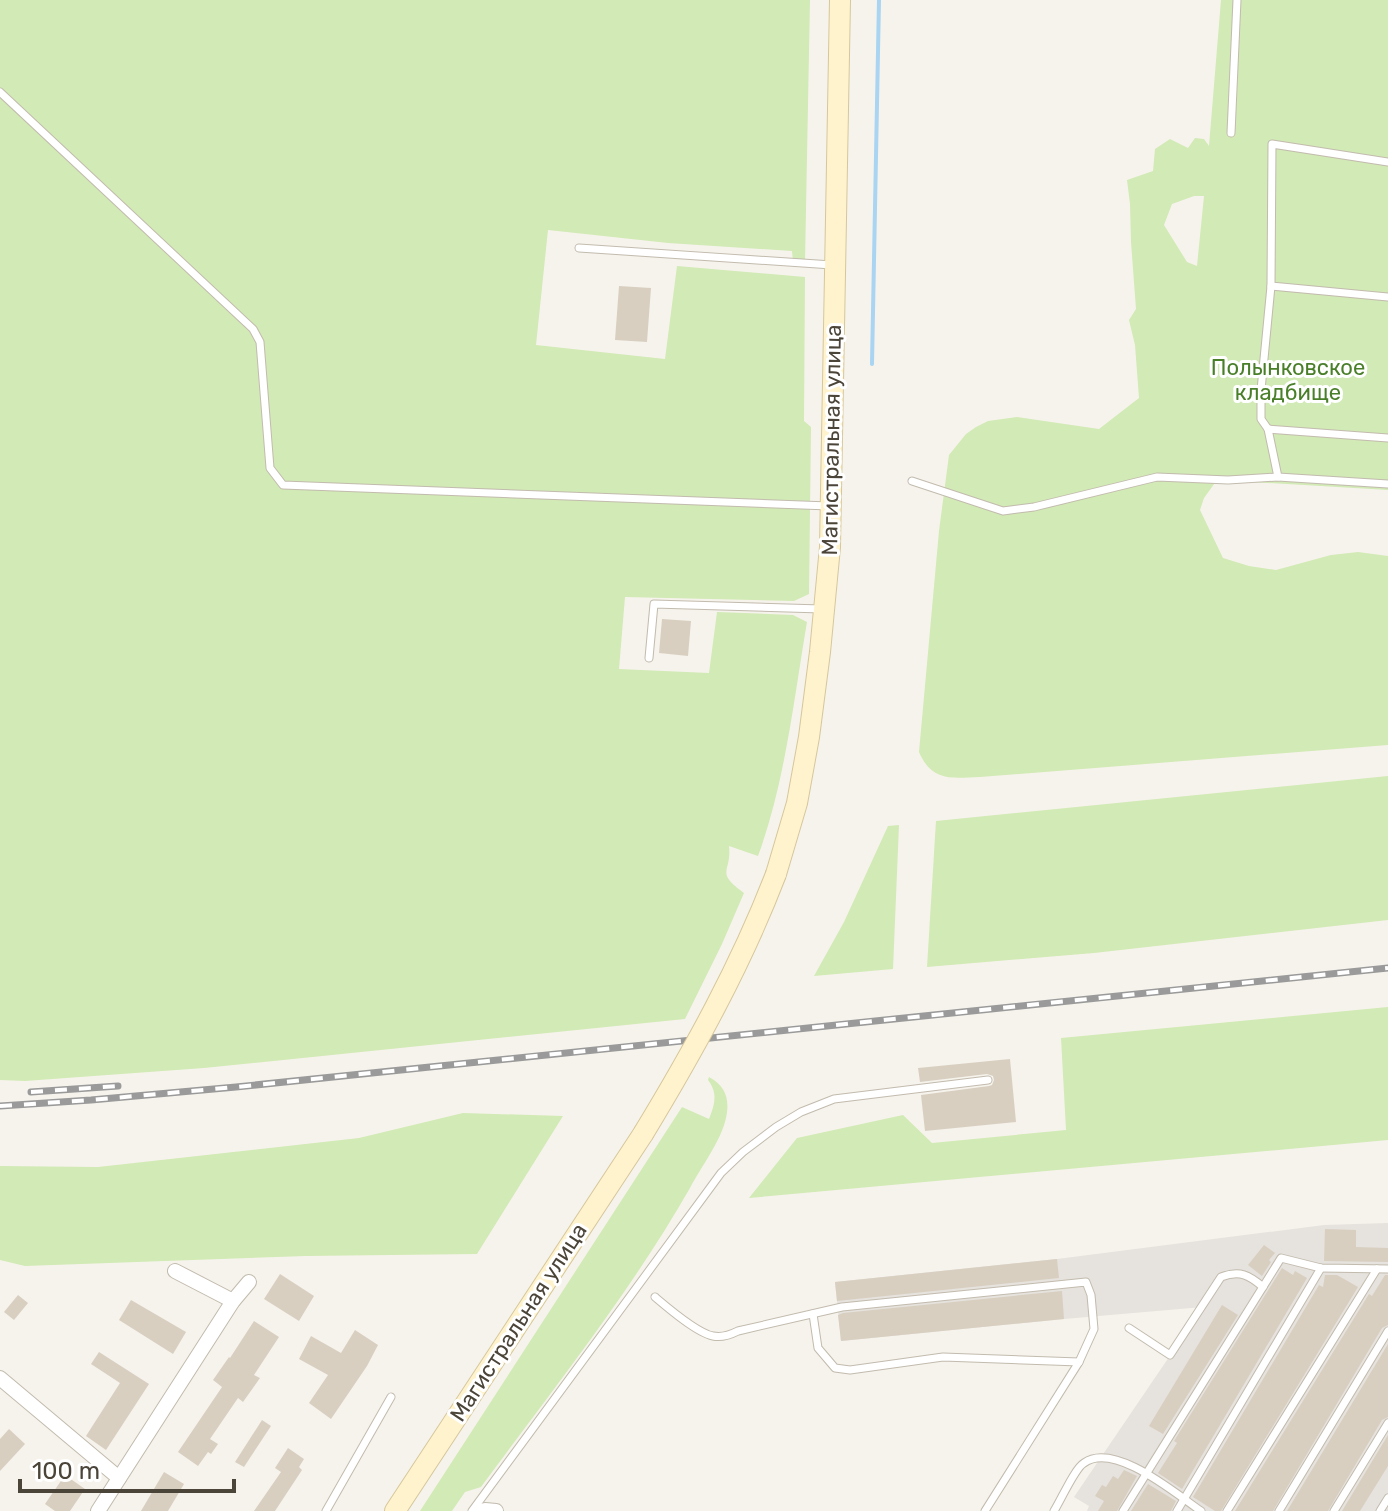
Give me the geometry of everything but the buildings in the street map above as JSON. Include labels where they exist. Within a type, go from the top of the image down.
[{"type":"main road","name":"Магистральная улица","points":[[395,1511],[643,1134],[704,1030],[754,928],[776,874],[797,803],[809,737],[830,547],[840,0]]},
{"type":"street","points":[[175,1271],[233,1301]]},
{"type":"street","points":[[98,1511],[233,1301],[249,1282]]},
{"type":"street","points":[[0,1378],[119,1478]]},
{"type":"street","points":[[480,1511],[496,1511]]},
{"type":"lane","points":[[1231,133],[1237,0]]},
{"type":"lane","points":[[0,92],[253,329],[260,342],[270,468],[283,485],[831,507]]},
{"type":"lane","points":[[1278,477],[1268,429],[1261,419],[1273,237],[1272,144],[1388,162]]},
{"type":"lane","points":[[579,248],[834,265]]},
{"type":"lane","points":[[1271,286],[1388,297]]},
{"type":"lane","points":[[1268,429],[1388,438]]},
{"type":"lane","points":[[912,481],[1003,511],[1034,507],[1157,477],[1228,480],[1278,477],[1388,484]]},
{"type":"lane","points":[[649,658],[654,604],[824,609]]},
{"type":"lane","points":[[472,1511],[721,1173],[743,1152],[801,1112],[834,1099],[988,1080]]},
{"type":"lane","points":[[1123,1511],[1281,1258],[1321,1268],[1388,1269]]},
{"type":"lane","points":[[1177,1511],[1321,1268]]},
{"type":"lane","points":[[1227,1511],[1377,1269]]},
{"type":"lane","points":[[1129,1328],[1170,1355],[1221,1277],[1238,1273],[1248,1275],[1263,1287]]},
{"type":"lane","points":[[655,1297],[680,1318],[712,1336],[726,1336],[842,1307],[1086,1282],[1091,1295],[1094,1329],[1079,1362],[985,1511]]},
{"type":"lane","points":[[813,1314],[818,1348],[835,1368],[850,1370],[943,1357],[1079,1362]]},
{"type":"lane","points":[[1279,1511],[1388,1331]]},
{"type":"lane","points":[[326,1511],[391,1397]]},
{"type":"lane","points":[[1334,1511],[1388,1423]]},
{"type":"lane","points":[[1054,1511],[1082,1464],[1094,1458],[1112,1458],[1125,1462],[1201,1511]]},
{"type":"lane","points":[[1380,1511],[1388,1498]]},
{"type":"shaded area","points":[[1388,1223],[1388,1511],[1087,1511],[1089,1506],[1074,1497],[1203,1307],[841,1341],[835,1282],[1057,1259],[1324,1225]]},
{"type":"green space","points":[[0,0],[810,0],[805,262],[793,261],[792,251],[668,243],[548,230],[536,345],[665,359],[677,266],[805,277],[804,421],[811,427],[809,594],[794,601],[625,597],[619,669],[709,673],[717,612],[793,615],[807,622],[788,740],[767,828],[758,856],[729,846],[727,876],[744,893],[685,1019],[204,1068],[25,1081],[0,1080]]},
{"type":"green space","name":"Полынковское кладбище","points":[[1221,0],[1388,0],[1388,490],[1217,480],[1204,498],[1200,510],[1223,558],[1249,566],[1276,570],[1331,555],[1358,552],[1388,556],[1388,745],[980,777],[951,777],[936,773],[924,762],[919,752],[949,455],[966,434],[988,421],[1017,417],[1099,429],[1139,398],[1135,345],[1129,320],[1136,309],[1127,180],[1153,171],[1155,149],[1170,139],[1188,148],[1195,138],[1204,139],[1209,146]],"holes":[[[1194,196],[1204,196],[1197,266],[1187,262],[1164,225],[1172,204]]]},
{"type":"green space","points":[[1388,776],[1388,920],[1094,953],[927,967],[936,821]]},
{"type":"green space","points":[[899,825],[893,969],[814,976],[844,922],[888,826]]},
{"type":"green space","points":[[1388,1007],[1388,1140],[749,1198],[797,1138],[903,1115],[932,1143],[1066,1130],[1061,1038]]},
{"type":"green space","points":[[709,1077],[719,1085],[727,1099],[720,1136],[642,1265],[481,1487],[465,1492],[452,1511],[420,1511],[682,1107],[709,1119],[714,1099]]},
{"type":"green space","points":[[463,1113],[563,1116],[477,1254],[306,1256],[25,1266],[0,1260],[0,1166],[98,1167],[359,1138]]},
{"type":"waterway","points":[[872,364],[879,0]]},
{"type":"railway","points":[[0,1106],[236,1087],[1388,968]]},
{"type":"railway","points":[[31,1092],[118,1086]]}]
